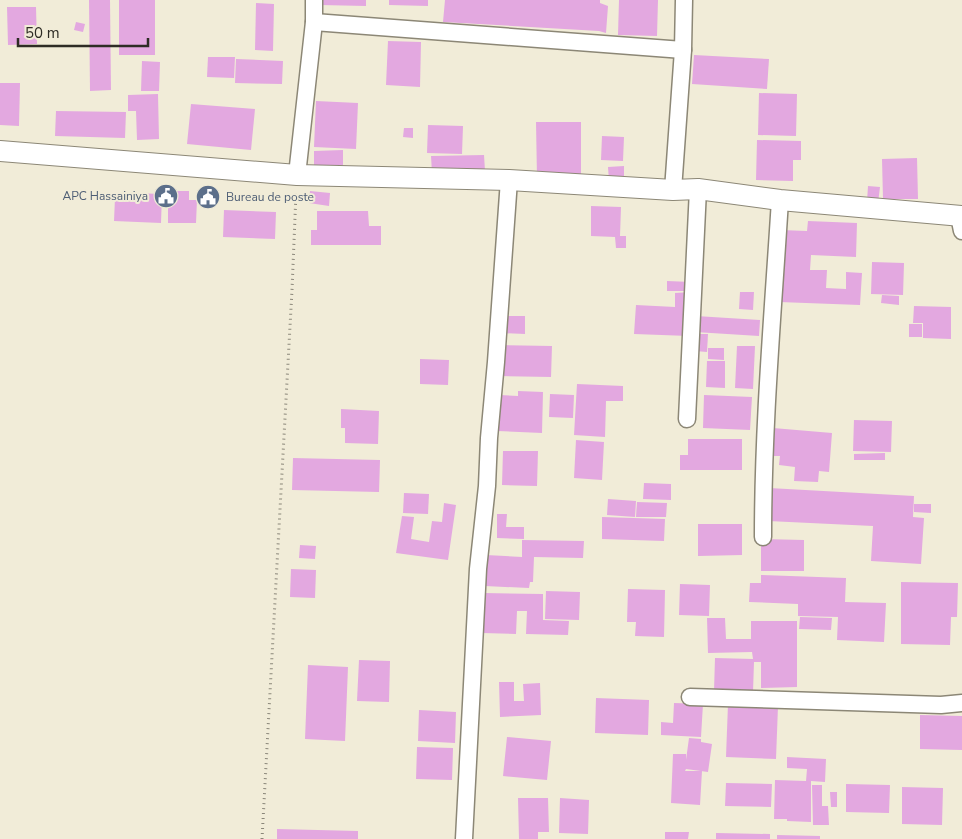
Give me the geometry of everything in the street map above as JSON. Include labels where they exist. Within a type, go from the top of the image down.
[{"type":"street","points":[[297,175],[314,22],[314,0]]},
{"type":"street","points":[[673,190],[683,50],[684,0]]},
{"type":"street","points":[[314,22],[683,50]]},
{"type":"street","points":[[0,151],[297,175],[509,180],[673,190],[698,189],[961,221]]},
{"type":"street","points":[[464,839],[478,568],[487,486],[509,180]]},
{"type":"street","points":[[687,419],[698,189]]},
{"type":"street","points":[[763,537],[763,478],[780,200]]},
{"type":"street","points":[[690,697],[941,705],[962,703]]},
{"type":"path","points":[[262,839],[292,300],[297,175]]},
{"type":"building","points":[[89,0],[110,0],[111,90],[90,91]]},
{"type":"building","points":[[119,0],[155,0],[155,55],[119,55]]},
{"type":"building","points":[[320,0],[366,0],[366,6],[320,5]]},
{"type":"building","points":[[389,0],[428,0],[428,6],[389,5]]},
{"type":"building","points":[[445,0],[600,0],[600,3],[608,6],[606,33],[599,31],[443,22]]},
{"type":"building","points":[[619,0],[658,0],[657,36],[618,35]]},
{"type":"building","points":[[256,3],[274,4],[273,51],[255,50]]},
{"type":"building","points":[[7,7],[36,7],[37,44],[8,45]]},
{"type":"building","points":[[76,22],[85,24],[83,32],[74,30]]},
{"type":"building","points":[[388,41],[421,42],[420,87],[386,85]]},
{"type":"building","points":[[694,55],[769,59],[767,89],[692,84]]},
{"type":"building","points":[[208,57],[235,57],[234,78],[207,77]]},
{"type":"building","points":[[236,59],[283,61],[282,84],[235,83]]},
{"type":"building","points":[[142,61],[160,62],[159,91],[141,91]]},
{"type":"building","points":[[0,83],[20,83],[19,126],[0,125]]},
{"type":"building","points":[[759,93],[797,94],[796,136],[758,135]]},
{"type":"building","points":[[158,94],[159,139],[137,140],[136,111],[128,111],[128,95]]},
{"type":"building","points":[[316,101],[358,103],[356,149],[314,147]]},
{"type":"building","points":[[191,104],[255,109],[251,150],[187,144]]},
{"type":"building","points":[[56,111],[126,112],[125,138],[55,136]]},
{"type":"building","points":[[536,122],[581,122],[581,177],[537,178]]},
{"type":"building","points":[[428,125],[463,126],[462,154],[427,153]]},
{"type":"building","points":[[404,128],[413,128],[413,138],[403,137]]},
{"type":"building","points":[[602,136],[624,137],[623,161],[601,160]]},
{"type":"building","points":[[757,140],[801,141],[801,160],[793,160],[793,181],[756,180]]},
{"type":"building","points":[[343,150],[343,165],[314,166],[314,151]]},
{"type":"building","points":[[484,155],[485,171],[432,173],[431,156]]},
{"type":"building","points":[[917,158],[918,199],[883,199],[882,159]]},
{"type":"building","points":[[624,166],[624,180],[609,181],[608,167]]},
{"type":"building","points":[[868,186],[880,187],[878,203],[867,202]]},
{"type":"building","points":[[168,191],[189,191],[189,200],[197,200],[196,223],[168,223]]},
{"type":"building","points":[[310,191],[330,193],[329,206],[309,203]]},
{"type":"building","points":[[133,193],[162,194],[161,223],[114,221],[115,198],[133,199]]},
{"type":"building","points":[[591,206],[621,207],[620,236],[626,236],[626,248],[616,248],[615,237],[591,236]]},
{"type":"building","points":[[224,210],[276,212],[275,239],[223,237]]},
{"type":"building","points":[[317,211],[368,211],[369,226],[381,226],[381,245],[311,245],[311,230],[317,230]]},
{"type":"building","points":[[808,221],[857,223],[856,257],[811,255],[810,270],[827,270],[826,288],[846,289],[846,272],[862,273],[860,305],[779,302],[781,230],[807,231]]},
{"type":"building","points":[[872,262],[904,263],[903,295],[871,294]]},
{"type":"building","points":[[667,281],[691,282],[690,291],[667,291]]},
{"type":"building","points":[[691,292],[691,307],[684,307],[690,308],[689,336],[634,334],[636,305],[675,307],[675,293]]},
{"type":"building","points":[[740,292],[754,292],[753,310],[739,309]]},
{"type":"building","points":[[882,295],[899,296],[899,305],[881,303]]},
{"type":"building","points":[[914,306],[951,307],[951,339],[923,338],[923,323],[913,323]]},
{"type":"building","points":[[502,316],[525,316],[525,334],[501,333]]},
{"type":"building","points":[[696,316],[760,320],[759,336],[695,332]]},
{"type":"building","points":[[909,324],[922,324],[922,337],[909,337]]},
{"type":"building","points":[[696,334],[708,334],[707,352],[695,351]]},
{"type":"building","points":[[501,345],[552,346],[551,377],[500,376]]},
{"type":"building","points":[[737,346],[755,346],[753,389],[735,388]]},
{"type":"building","points":[[708,348],[724,348],[724,360],[708,359]]},
{"type":"building","points":[[420,359],[449,360],[448,385],[420,384]]},
{"type":"building","points":[[707,361],[725,361],[725,388],[706,387]]},
{"type":"building","points":[[577,384],[623,386],[623,401],[606,401],[605,437],[574,435]]},
{"type":"building","points":[[518,391],[543,392],[542,433],[498,431],[499,395],[518,396]]},
{"type":"building","points":[[550,394],[574,395],[573,418],[549,417]]},
{"type":"building","points":[[704,395],[752,397],[750,430],[703,428]]},
{"type":"building","points":[[341,409],[379,411],[378,444],[345,443],[345,428],[341,428]]},
{"type":"building","points":[[854,420],[892,421],[891,452],[853,451]]},
{"type":"building","points":[[773,428],[832,433],[829,472],[819,471],[818,482],[794,481],[795,467],[779,465],[780,456],[771,456]]},
{"type":"building","points":[[688,439],[742,439],[742,470],[680,470],[680,455],[688,455]]},
{"type":"building","points":[[576,440],[604,442],[602,480],[574,478]]},
{"type":"building","points":[[503,451],[538,451],[537,486],[502,485]]},
{"type":"building","points":[[885,453],[885,460],[854,460],[854,454]]},
{"type":"building","points":[[293,458],[380,460],[379,492],[292,490]]},
{"type":"building","points":[[644,483],[671,484],[671,500],[643,499]]},
{"type":"building","points":[[769,488],[914,496],[913,517],[924,518],[921,564],[871,561],[873,526],[768,521]]},
{"type":"building","points":[[404,493],[429,494],[428,514],[403,513]]},
{"type":"building","points":[[608,499],[636,501],[635,517],[607,515]]},
{"type":"building","points":[[637,502],[667,503],[666,517],[636,517]]},
{"type":"building","points":[[444,503],[456,505],[448,560],[396,553],[402,516],[414,517],[411,539],[429,542],[432,521],[442,522]]},
{"type":"building","points":[[914,504],[931,504],[931,513],[914,512]]},
{"type":"building","points":[[497,514],[507,514],[506,527],[524,527],[524,539],[497,538]]},
{"type":"building","points":[[602,517],[665,519],[664,541],[602,539]]},
{"type":"building","points":[[698,524],[742,524],[742,555],[698,556]]},
{"type":"building","points":[[761,539],[804,540],[804,571],[761,571]]},
{"type":"building","points":[[522,540],[584,541],[583,558],[534,557],[533,582],[530,582],[529,588],[485,586],[486,555],[522,557]]},
{"type":"building","points":[[300,545],[316,546],[315,559],[299,558]]},
{"type":"building","points":[[291,569],[316,570],[315,598],[290,597]]},
{"type":"building","points":[[761,575],[846,578],[845,602],[886,603],[884,642],[837,640],[838,617],[798,616],[798,604],[749,602],[750,583],[761,583]]},
{"type":"building","points":[[901,582],[958,583],[957,617],[951,617],[950,645],[901,644]]},
{"type":"building","points":[[680,584],[710,585],[709,616],[679,615]]},
{"type":"building","points":[[628,589],[665,590],[664,637],[635,636],[636,622],[627,622]]},
{"type":"building","points":[[546,591],[580,592],[579,620],[545,619]]},
{"type":"building","points":[[483,593],[543,594],[543,620],[569,621],[568,635],[526,634],[527,611],[517,611],[516,634],[482,633]]},
{"type":"building","points":[[800,617],[832,618],[831,630],[799,629]]},
{"type":"building","points":[[707,618],[725,618],[726,639],[751,639],[751,621],[797,621],[797,687],[761,688],[761,662],[754,662],[753,692],[714,691],[715,658],[753,659],[752,652],[708,653]]},
{"type":"building","points":[[359,660],[390,661],[389,702],[357,701]]},
{"type":"building","points":[[308,665],[348,667],[345,741],[305,739]]},
{"type":"building","points":[[499,682],[514,682],[514,701],[524,701],[523,684],[540,683],[541,715],[500,717]]},
{"type":"building","points":[[596,698],[649,700],[648,735],[595,733]]},
{"type":"building","points":[[674,703],[703,704],[701,737],[661,735],[661,722],[673,723]]},
{"type":"building","points":[[728,704],[778,706],[776,759],[726,757]]},
{"type":"building","points":[[419,710],[456,712],[455,743],[418,741]]},
{"type":"building","points":[[920,715],[962,716],[962,750],[920,749]]},
{"type":"building","points":[[507,737],[551,741],[547,780],[503,776]]},
{"type":"building","points":[[689,738],[701,739],[701,742],[712,744],[708,772],[702,771],[700,805],[671,803],[673,754],[686,754],[686,760]],"holes":[[[686,769],[701,771],[685,771]]]},
{"type":"building","points":[[417,747],[453,748],[452,780],[416,779]]},
{"type":"building","points":[[787,757],[826,759],[825,782],[811,781],[811,822],[774,819],[775,780],[806,781],[807,769],[787,768]]},
{"type":"building","points":[[726,783],[772,784],[771,807],[725,806]]},
{"type":"building","points":[[846,784],[890,785],[889,813],[846,812]]},
{"type":"building","points":[[812,785],[822,785],[822,806],[828,806],[829,825],[813,825]]},
{"type":"building","points":[[902,787],[943,788],[942,825],[902,824]]},
{"type":"building","points":[[830,792],[837,792],[837,807],[831,807]]},
{"type":"building","points":[[518,798],[548,798],[549,832],[538,832],[538,839],[519,839]]},
{"type":"building","points":[[560,798],[589,800],[588,834],[559,833]]},
{"type":"building","points":[[277,829],[358,831],[358,839],[277,839]]},
{"type":"building","points":[[665,832],[689,832],[688,839],[665,839]]},
{"type":"building","points":[[716,833],[770,834],[770,839],[716,839]]},
{"type":"building","points":[[777,835],[820,836],[820,839],[777,839]]},
{"type":"place","name":"APC Hassainiya","points":[[166,196]]},
{"type":"place","name":"Bureau de poste","points":[[208,197]]}]
